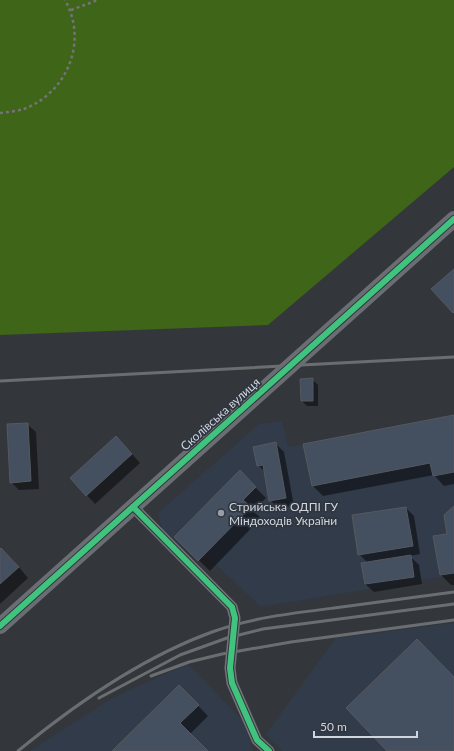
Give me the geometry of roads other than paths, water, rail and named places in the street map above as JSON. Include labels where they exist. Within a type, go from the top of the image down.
[{"type":"street","name":"Сколівська вулиця","points":[[0,626],[454,219]]},
{"type":"street","points":[[133,507],[232,607],[235,618],[230,668],[232,683],[258,740],[269,751]]},
{"type":"railway","points":[[0,381],[454,357]]},
{"type":"railway","points":[[18,751],[62,717],[110,684],[160,655],[186,642],[212,632],[241,623],[272,617],[454,592]]},
{"type":"railway","points":[[99,698],[180,655],[227,638],[263,629],[454,604]]},
{"type":"railway","points":[[151,676],[189,662],[222,654],[291,642],[454,620]]},
{"type":"place","name":"Стрийська ОДПІ ГУ Міндоходів України","points":[[221,513]]}]
